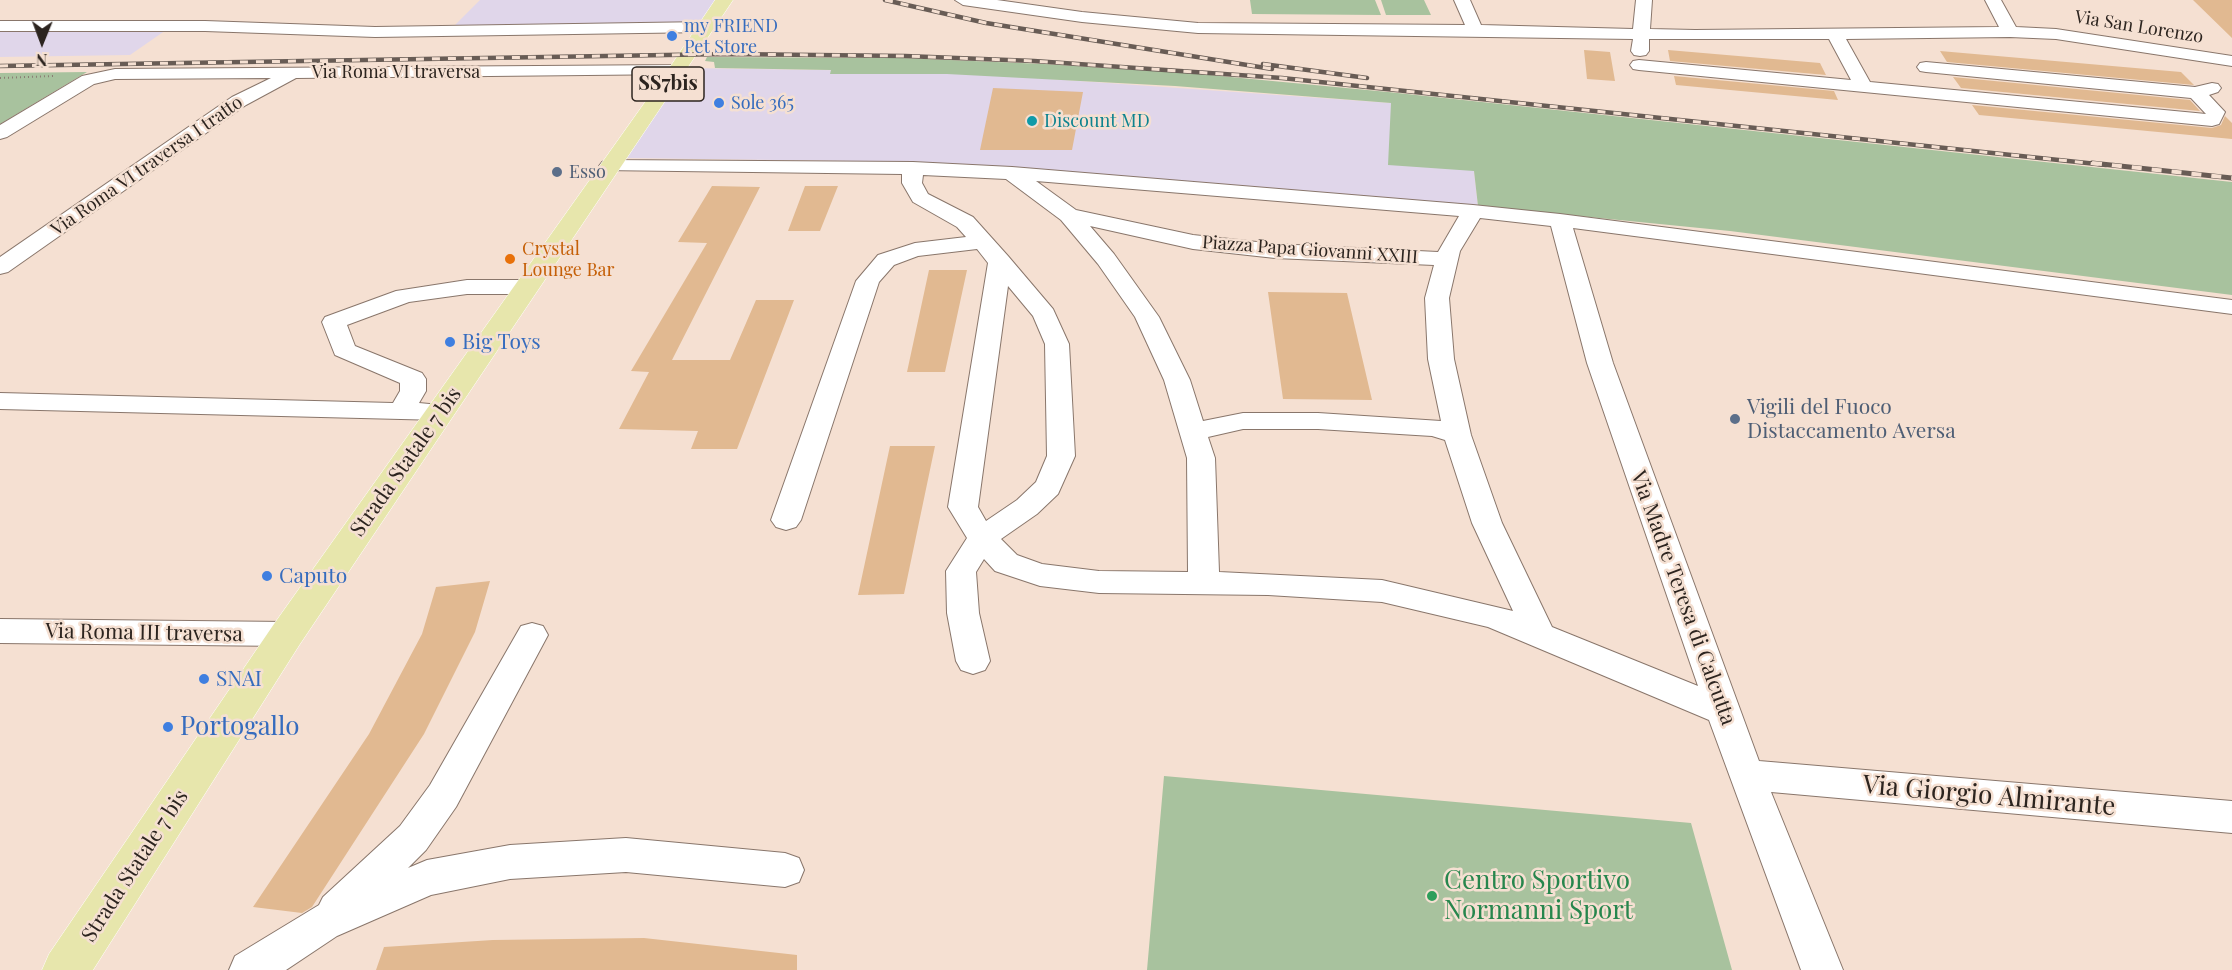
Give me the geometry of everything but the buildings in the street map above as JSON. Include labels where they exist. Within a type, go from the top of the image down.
[{"type":"main road","name":"SS7bis","points":[[609,166],[678,70],[724,0]]},
{"type":"main road","name":"Strada Statale 7 bis","points":[[66,970],[288,634],[609,166]]},
{"type":"street","name":"Via San Lorenzo","points":[[963,0],[1071,16],[1198,28],[1475,30],[1695,35],[2010,32],[2056,34],[2232,61]]},
{"type":"street","points":[[1462,0],[1475,30]]},
{"type":"street","points":[[1644,0],[1640,73],[1863,86],[2212,120],[2216,112],[2196,93]]},
{"type":"street","points":[[1993,0],[2010,32]]},
{"type":"street","points":[[0,26],[205,26],[375,32],[707,27]]},
{"type":"street","points":[[1834,33],[1863,86]]},
{"type":"street","points":[[1926,67],[2196,93],[2212,88],[2175,52]]},
{"type":"street","name":"Via Roma VI traversa","points":[[0,134],[88,80],[115,74],[678,70]]},
{"type":"street","name":"Via Roma VI traversa I tratto","points":[[0,267],[239,101],[298,72]]},
{"type":"street","points":[[609,166],[913,168],[1012,173],[1473,211],[1560,220],[2232,307]]},
{"type":"street","points":[[913,168],[912,183],[920,198],[965,222],[1044,314],[1057,344],[1061,456],[1048,487],[1027,507],[982,538],[961,571],[963,613],[972,661]]},
{"type":"street","name":"Piazza Papa Giovanni XXIII","points":[[1012,173],[1069,214],[1106,259],[1147,317],[1177,380],[1201,458],[1204,583]]},
{"type":"street","name":"Piazza Papa Giovanni XXIII","points":[[1473,211],[1449,251],[1437,298],[1441,359],[1457,435],[1487,523],[1540,635]]},
{"type":"street","name":"Piazza Papa Giovanni XXIII","points":[[1069,214],[1121,228],[1193,242],[1251,249],[1357,257],[1447,259]]},
{"type":"street","name":"Via Madre Teresa di Calcutta","points":[[1560,220],[1600,363],[1746,775],[1822,970]]},
{"type":"street","points":[[786,520],[868,281],[886,260],[915,250],[992,252]]},
{"type":"street","points":[[992,252],[963,507],[982,538],[1006,564],[1040,575],[1100,582],[1268,584],[1382,591],[1495,617],[1723,711]]},
{"type":"street","points":[[401,410],[413,391],[413,379],[344,350],[334,322],[404,296],[467,287],[526,287]]},
{"type":"street","points":[[0,401],[441,412]]},
{"type":"street","points":[[1193,432],[1243,421],[1286,421],[1411,426],[1433,428],[1457,435]]},
{"type":"street","name":"Via Roma III traversa","points":[[0,631],[288,634]]},
{"type":"street","points":[[323,924],[412,838],[437,805],[532,635]]},
{"type":"street","name":"Via Giorgio Almirante","points":[[1746,775],[2232,817]]},
{"type":"street","points":[[250,970],[323,924],[428,878],[510,862],[626,855],[785,870]]},
{"type":"shaded area","points":[[480,0],[718,0],[702,25],[451,29]]},
{"type":"shaded area","points":[[0,28],[169,28],[130,55],[0,57]]},
{"type":"shaded area","points":[[688,68],[951,72],[1391,103],[1474,171],[1478,206],[926,162],[624,158]]},
{"type":"green space","points":[[1250,0],[1375,0],[1381,15],[1252,14]]},
{"type":"green space","points":[[1381,0],[1424,0],[1431,15],[1386,15]]},
{"type":"green space","points":[[707,57],[902,58],[1199,74],[2232,182],[2232,295],[1730,231],[1478,206],[1474,171],[1388,165],[1391,103],[1175,86],[947,74],[830,74],[831,70],[715,68],[714,62],[705,61]]},
{"type":"green space","points":[[87,72],[0,124],[0,73]]},
{"type":"green space","name":"Centro Sportivo Normanni Sport","points":[[1164,776],[1691,823],[1732,970],[1147,970]]},
{"type":"railway","points":[[885,0],[986,23],[1272,69]]},
{"type":"railway","points":[[0,66],[727,54],[905,56],[1034,61],[1282,78],[2106,165]]},
{"type":"railway","points":[[1263,64],[1367,78]]},
{"type":"railway","points":[[2092,163],[2232,178]]},
{"type":"place","name":"my FRIEND Pet Store","points":[[672,36]]},
{"type":"place","name":"Sole 365","points":[[719,103]]},
{"type":"place","name":"Discount MD","points":[[1032,121]]},
{"type":"place","name":"Esso","points":[[557,172]]},
{"type":"place","name":"Crystal Lounge Bar","points":[[510,259]]},
{"type":"place","name":"Big Toys","points":[[450,342]]},
{"type":"place","name":"Vigili del Fuoco Distaccamento Aversa","points":[[1735,419]]},
{"type":"place","name":"Caputo","points":[[267,576]]},
{"type":"place","name":"SNAI","points":[[204,679]]},
{"type":"place","name":"Portogallo","points":[[168,727]]},
{"type":"place","name":"Centro Sportivo Normanni Sport","points":[[1432,896]]}]
